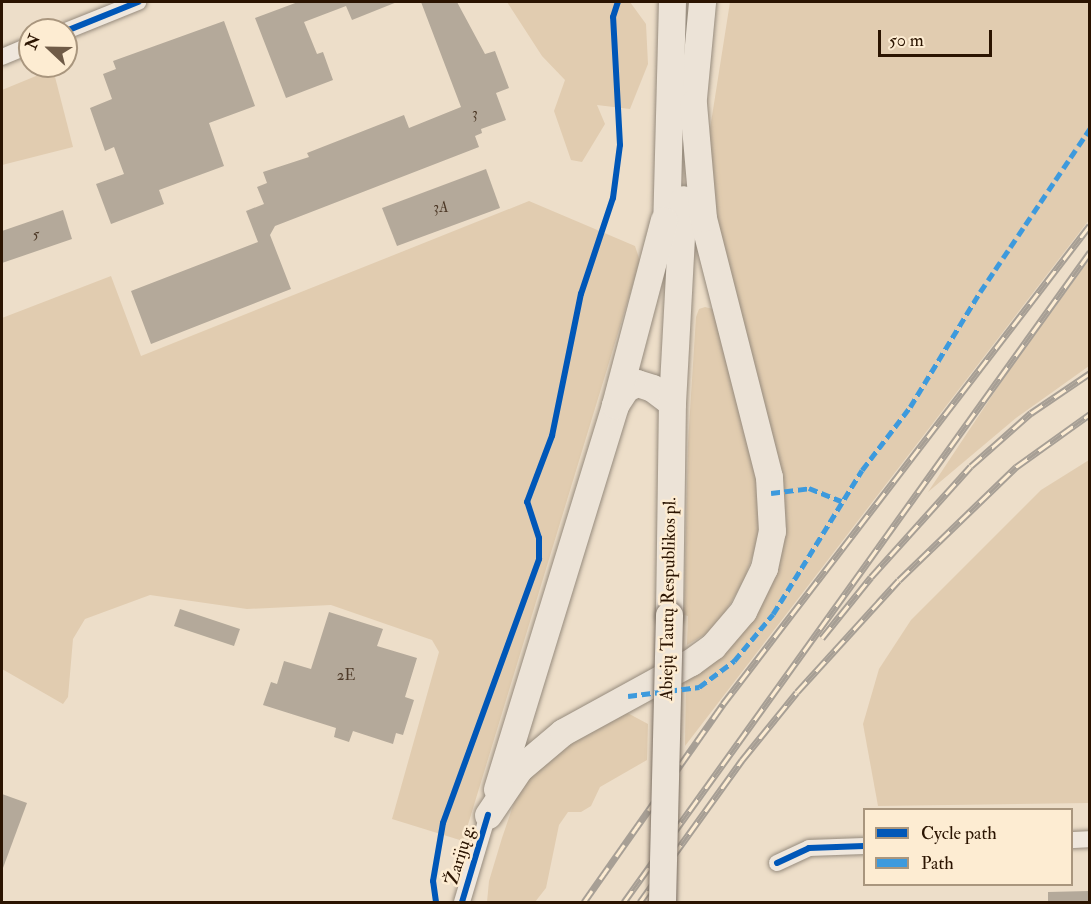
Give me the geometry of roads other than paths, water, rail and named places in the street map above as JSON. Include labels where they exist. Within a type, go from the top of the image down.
[{"type":"highway","name":"Abiejų Tautų Respublikos pl.","points":[[672,2],[664,220],[677,296]]},
{"type":"highway","name":"Abiejų Tautų Respublikos pl.","points":[[662,903],[672,403],[677,296],[702,2]]},
{"type":"highway","points":[[488,815],[519,769],[563,732],[691,662],[713,646],[749,600],[770,549],[773,504],[769,477],[703,218],[693,103]]},
{"type":"highway","points":[[488,815],[524,706],[615,405],[664,220]]},
{"type":"highway","points":[[615,405],[626,388],[637,384],[652,388],[672,403]]},
{"type":"highway","points":[[524,706],[530,724],[537,730],[563,732]]},
{"type":"street","points":[[78,26],[138,2]]},
{"type":"street","points":[[2,57],[18,50]]},
{"type":"street","name":"Žarijų g.","points":[[462,903],[488,815]]},
{"type":"street","points":[[1073,840],[1089,839]]},
{"type":"street","points":[[777,863],[809,848],[863,846]]},
{"type":"railway","points":[[584,902],[723,704],[1090,225]]},
{"type":"railway","points":[[624,902],[1090,252]]},
{"type":"railway","points":[[822,638],[871,577],[971,466],[1031,413],[1090,373]]},
{"type":"railway","points":[[640,902],[742,760],[797,692],[899,580],[1016,467],[1090,414]]}]
